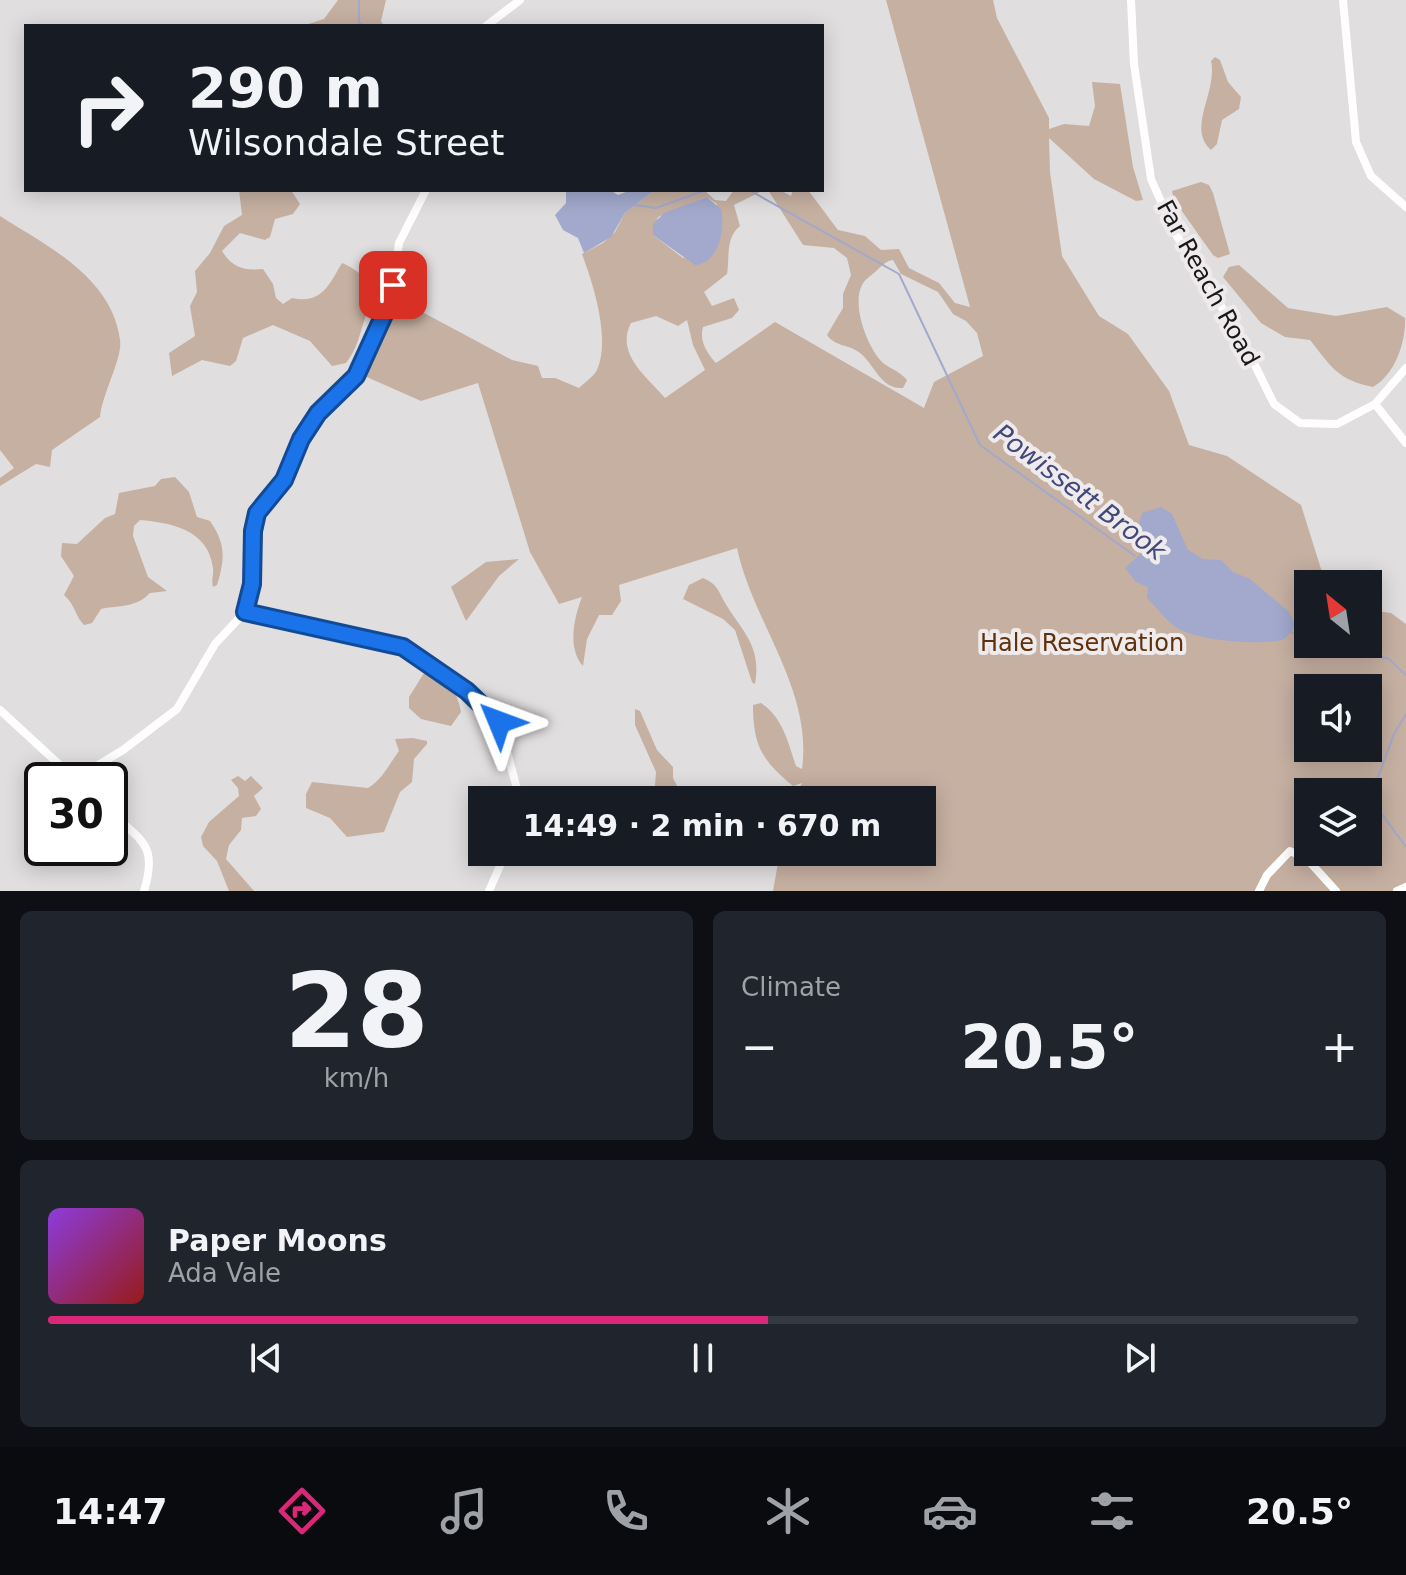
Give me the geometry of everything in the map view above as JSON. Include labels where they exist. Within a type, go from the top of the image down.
[{"type":"street","points":[[489,24],[520,0]]},
{"type":"street","name":"Far Reach Road","points":[[1131,0],[1134,64],[1151,179],[1175,233],[1244,343],[1274,404],[1300,423],[1316,426],[1337,424],[1375,404],[1406,368]]},
{"type":"street","points":[[1343,0],[1356,142],[1371,176],[1406,207]]},
{"type":"street","points":[[104,762],[175,711],[215,644],[245,612],[252,584],[253,531],[257,513],[284,480],[305,430],[362,365],[391,297],[399,243],[425,192]]},
{"type":"street","points":[[1375,404],[1406,443]]},
{"type":"street","points":[[245,612],[403,647],[467,691],[499,722],[516,786]]},
{"type":"street","points":[[0,710],[56,762]]},
{"type":"street","points":[[128,830],[149,851],[151,860],[144,891]]},
{"type":"street","points":[[1259,891],[1267,875],[1290,851],[1307,859],[1334,888],[1345,891]]},
{"type":"street","points":[[489,891],[500,866]]},
{"type":"street","points":[[1397,891],[1406,887]]},
{"type":"green space","points":[[338,0],[386,0],[383,24],[308,24],[324,19]]},
{"type":"green space","name":"Hale Reservation","points":[[886,0],[993,0],[997,18],[1049,118],[1049,129],[1064,124],[1089,126],[1095,106],[1092,82],[1120,84],[1133,167],[1143,200],[1136,201],[1094,179],[1049,138],[1050,172],[1062,256],[1099,316],[1128,334],[1169,391],[1189,445],[1227,456],[1301,505],[1322,570],[1294,570],[1294,658],[1382,658],[1382,612],[1391,613],[1406,624],[1406,891],[773,891],[777,866],[936,866],[936,786],[800,786],[802,783],[793,786],[774,769],[758,742],[753,705],[761,703],[775,716],[784,731],[796,766],[802,769],[803,740],[799,711],[780,657],[755,603],[737,548],[619,585],[621,601],[612,615],[599,615],[587,639],[583,666],[574,642],[582,597],[559,604],[530,552],[478,383],[421,401],[360,374],[373,356],[396,298],[512,360],[538,366],[542,378],[555,378],[579,388],[597,370],[602,343],[599,311],[582,254],[603,243],[615,232],[625,213],[652,192],[706,192],[715,200],[726,201],[733,192],[760,192],[734,205],[740,226],[730,242],[727,274],[704,292],[712,306],[734,298],[739,310],[732,318],[703,327],[705,346],[716,363],[775,322],[924,408],[934,382],[983,356],[977,333],[966,321],[953,314],[938,292],[901,274],[893,260],[889,261],[862,285],[859,307],[865,332],[876,354],[907,380],[903,388],[889,385],[860,353],[834,342],[827,335],[843,308],[843,294],[851,275],[847,258],[834,248],[803,245],[769,192],[784,192],[791,196],[792,192],[810,192],[838,230],[865,236],[881,250],[899,249],[909,268],[939,283],[955,303],[970,307]],"holes":[[[707,197],[717,204],[719,240],[715,248],[683,258],[653,235],[658,217]],[[656,316],[678,326],[687,320],[693,345],[705,370],[665,398],[635,364],[627,345],[627,334],[631,323]]]},
{"type":"green space","points":[[1215,57],[1220,60],[1228,82],[1241,97],[1239,109],[1222,120],[1217,144],[1211,150],[1201,131],[1212,73],[1211,61]]},
{"type":"green space","points":[[1201,182],[1209,185],[1213,193],[1230,254],[1218,258],[1174,200],[1172,191]]},
{"type":"green space","points":[[239,192],[292,192],[300,204],[293,214],[275,219],[270,237],[265,240],[240,233],[222,251],[239,267],[263,269],[273,284],[276,298],[283,304],[292,298],[311,298],[324,291],[342,263],[367,281],[374,298],[346,363],[332,366],[310,341],[273,325],[243,338],[236,361],[230,366],[202,360],[172,376],[169,353],[195,336],[190,306],[197,292],[195,271],[210,253],[224,226],[242,215]]},
{"type":"green space","points":[[0,216],[57,252],[91,281],[114,318],[120,347],[100,417],[52,450],[50,467],[36,464],[0,486],[0,478],[14,468],[0,450]]},
{"type":"green space","points":[[1239,265],[1288,308],[1336,316],[1387,307],[1405,318],[1398,357],[1387,375],[1373,387],[1351,380],[1336,371],[1310,340],[1285,337],[1261,323],[1223,277],[1229,267]]},
{"type":"green space","points":[[175,477],[189,492],[197,517],[210,521],[219,537],[223,559],[217,585],[213,587],[210,555],[196,536],[175,526],[140,520],[134,526],[133,536],[148,577],[167,591],[150,593],[133,604],[101,609],[92,623],[84,625],[64,595],[74,576],[61,556],[62,543],[77,544],[105,518],[115,514],[119,493],[155,486],[161,479]]},
{"type":"green space","points":[[519,559],[499,576],[466,621],[451,587],[486,562]]},
{"type":"green space","points":[[703,578],[716,588],[753,648],[756,658],[755,684],[735,630],[723,619],[683,599],[689,585]]},
{"type":"green space","points":[[426,670],[445,681],[454,691],[461,712],[451,726],[421,719],[409,708],[409,697]]},
{"type":"green space","points":[[635,709],[640,711],[657,750],[673,767],[677,786],[655,786],[656,772],[635,725]]},
{"type":"green space","points":[[395,739],[427,741],[427,744],[414,759],[412,782],[400,792],[384,832],[347,837],[330,818],[306,808],[306,794],[312,782],[368,788],[382,776],[399,751]]},
{"type":"green space","points":[[238,776],[245,781],[251,776],[263,788],[254,796],[261,809],[256,816],[242,818],[241,830],[229,845],[226,859],[254,891],[229,891],[217,861],[203,846],[201,837],[209,822],[239,796],[238,788],[231,780]]},
{"type":"water","points":[[566,192],[613,192],[618,195],[652,192],[625,213],[611,237],[584,253],[578,238],[563,230],[555,215],[566,203]]},
{"type":"water","points":[[707,197],[721,209],[721,235],[709,259],[695,265],[653,235],[653,224],[664,213]]},
{"type":"water","points":[[1161,507],[1172,514],[1188,550],[1203,559],[1221,560],[1233,572],[1250,579],[1288,611],[1294,628],[1285,639],[1262,642],[1216,639],[1179,629],[1166,618],[1147,598],[1148,587],[1136,582],[1125,568],[1146,549],[1139,524],[1142,513]]},
{"type":"waterway","name":"Powissett Brook","points":[[359,0],[361,24]]},
{"type":"waterway","name":"Powissett Brook","points":[[635,205],[656,208],[700,192]]},
{"type":"waterway","name":"Powissett Brook","points":[[753,192],[899,274],[980,445],[1135,556]]},
{"type":"waterway","name":"Powissett Brook","points":[[1290,632],[1294,633]]},
{"type":"waterway","name":"Powissett Brook","points":[[1382,657],[1389,659],[1406,675]]},
{"type":"waterway","name":"Powissett Brook","points":[[1406,714],[1394,734],[1370,798],[1406,847]]},
{"type":"route","points":[[393,285],[387,308],[356,376],[326,403],[305,430],[284,480],[257,513],[253,531],[252,584],[245,612],[403,647],[467,691],[499,722]]}]
